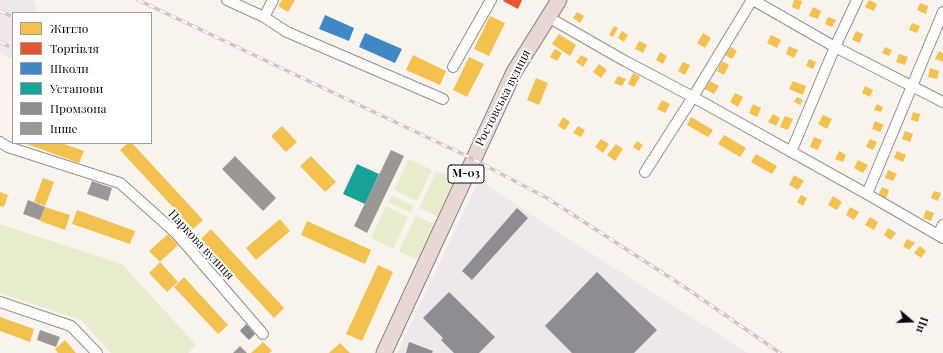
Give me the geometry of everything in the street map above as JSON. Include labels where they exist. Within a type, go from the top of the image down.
[{"type":"highway","name":"Ростовська вулиця","points":[[384,353],[514,72],[559,0]]},
{"type":"street","points":[[227,0],[264,17],[287,32],[443,99]]},
{"type":"street","points":[[264,17],[273,0]]},
{"type":"street","points":[[453,67],[491,0]]},
{"type":"street","points":[[645,172],[752,0],[835,47],[943,102]]},
{"type":"street","points":[[791,152],[835,47],[857,0]]},
{"type":"street","points":[[867,194],[943,12]]},
{"type":"street","points":[[548,16],[625,61],[693,97],[941,236],[943,225]]},
{"type":"street","name":"Паркова вулиця","points":[[0,142],[8,147],[120,184],[176,233],[263,334]]},
{"type":"street","points":[[0,302],[71,326],[97,353]]},
{"type":"shaded area","points":[[0,0],[33,0],[36,12],[12,12],[12,58],[0,53]]},
{"type":"shaded area","points":[[479,180],[531,215],[748,353],[397,353]]},
{"type":"green space","points":[[409,159],[432,170],[417,201],[394,190]]},
{"type":"green space","points":[[436,172],[458,178],[439,217],[419,208]]},
{"type":"green space","points":[[392,195],[414,206],[411,213],[388,202]]},
{"type":"green space","points":[[386,206],[408,217],[393,249],[371,238]]},
{"type":"green space","points":[[416,215],[436,225],[419,261],[399,251]]},
{"type":"green space","points":[[0,224],[122,264],[196,345],[188,353],[111,353],[81,320],[0,293]]},
{"type":"building: Житло","points":[[282,0],[295,0],[288,12],[278,6]]},
{"type":"building: Житло","points":[[794,0],[802,1],[799,10],[792,7]]},
{"type":"building: Житло","points":[[869,0],[877,4],[874,11],[865,7]]},
{"type":"building: Житло","points":[[920,3],[928,6],[926,14],[917,10]]},
{"type":"building: Житло","points":[[813,7],[821,11],[818,19],[809,16]]},
{"type":"building: Житло","points":[[577,12],[584,16],[580,23],[573,18]]},
{"type":"building: Житло","points":[[490,16],[505,23],[489,56],[474,49]]},
{"type":"building: Житло","points":[[828,17],[836,20],[832,27],[825,24]]},
{"type":"building: Житло","points":[[912,23],[920,26],[917,33],[909,30]]},
{"type":"building: Житло","points":[[614,26],[618,28],[613,37],[609,35]]},
{"type":"building: Житло","points":[[622,31],[628,35],[624,42],[618,38]]},
{"type":"building: Житло","points":[[856,31],[863,34],[860,43],[852,40]]},
{"type":"building: Житло","points":[[703,33],[711,38],[705,48],[697,43]]},
{"type":"building: Житло","points":[[559,34],[576,45],[570,56],[552,44]]},
{"type":"building: Житло","points":[[771,35],[781,40],[777,48],[767,43]]},
{"type":"building: Житло","points":[[639,41],[647,45],[643,53],[635,49]]},
{"type":"building: Житло","points":[[789,46],[798,50],[794,58],[786,54]]},
{"type":"building: Житло","points":[[731,47],[737,51],[732,59],[725,55]]},
{"type":"building: Житло","points":[[885,47],[892,50],[889,56],[882,53]]},
{"type":"building: Житло","points":[[555,49],[562,53],[557,61],[550,57]]},
{"type":"building: Житло","points":[[939,51],[943,53],[943,62],[935,59]]},
{"type":"building: Житло","points":[[660,52],[667,56],[663,64],[656,60]]},
{"type":"building: Житло","points":[[899,54],[908,57],[905,65],[896,62]]},
{"type":"building: Житло","points":[[413,55],[446,71],[440,85],[406,70]]},
{"type":"building: Житло","points":[[581,55],[588,59],[583,67],[576,62]]},
{"type":"building: Житло","points":[[469,57],[484,64],[467,97],[453,90]]},
{"type":"building: Житло","points":[[809,59],[816,62],[813,69],[806,66]]},
{"type":"building: Житло","points":[[722,61],[729,65],[724,75],[717,71]]},
{"type":"building: Житло","points":[[683,62],[690,65],[685,75],[678,71]]},
{"type":"building: Житло","points":[[599,64],[607,70],[601,78],[593,72]]},
{"type":"building: Житло","points":[[930,68],[939,71],[937,79],[928,77]]},
{"type":"building: Житло","points":[[633,73],[640,77],[634,87],[628,84]]},
{"type":"building: Житло","points":[[618,76],[626,79],[622,86],[614,83]]},
{"type":"building: Житло","points":[[536,78],[548,83],[539,105],[527,100]]},
{"type":"building: Житло","points":[[710,81],[719,86],[714,94],[705,89]]},
{"type":"building: Житло","points":[[793,81],[806,86],[803,95],[789,89]]},
{"type":"building: Житло","points":[[865,86],[873,90],[870,97],[862,93]]},
{"type":"building: Житло","points":[[735,93],[743,97],[738,107],[730,102]]},
{"type":"building: Житло","points":[[797,97],[803,100],[800,105],[794,102]]},
{"type":"building: Житло","points":[[662,100],[670,104],[665,113],[657,109]]},
{"type":"building: Житло","points":[[753,104],[761,108],[757,117],[749,113]]},
{"type":"building: Житло","points":[[877,104],[883,107],[881,112],[874,110]]},
{"type":"building: Житло","points":[[913,112],[920,114],[918,122],[911,120]]},
{"type":"building: Житло","points":[[773,114],[780,118],[776,126],[768,122]]},
{"type":"building: Житло","points":[[823,115],[832,119],[827,129],[818,124]]},
{"type":"building: Житло","points":[[785,116],[793,119],[788,130],[780,127]]},
{"type":"building: Житло","points":[[563,117],[570,122],[565,130],[558,126]]},
{"type":"building: Житло","points":[[691,117],[713,130],[708,137],[687,125]]},
{"type":"building: Житло","points":[[875,121],[884,125],[880,132],[872,129]]},
{"type":"building: Житло","points":[[282,126],[297,142],[286,152],[271,136]]},
{"type":"building: Житло","points":[[578,126],[585,130],[581,137],[573,133]]},
{"type":"building: Житло","points":[[905,131],[913,134],[910,142],[902,139]]},
{"type":"building: Житло","points":[[724,135],[746,148],[740,157],[718,144]]},
{"type":"building: Житло","points":[[814,137],[822,140],[818,150],[810,147]]},
{"type":"building: Житло","points":[[601,139],[609,144],[603,153],[595,147]]},
{"type":"building: Житло","points":[[870,139],[877,142],[873,150],[866,147]]},
{"type":"building: Житло","points":[[637,141],[643,145],[639,151],[633,147]]},
{"type":"building: Житло","points":[[27,144],[64,144],[84,151],[79,163]]},
{"type":"building: Житло","points":[[127,144],[133,144],[203,220],[193,229],[120,150]]},
{"type":"building: Житло","points":[[616,144],[623,149],[615,161],[607,155]]},
{"type":"building: Житло","points":[[839,151],[846,155],[843,162],[835,159]]},
{"type":"building: Житло","points":[[897,151],[906,155],[903,162],[894,158]]},
{"type":"building: Житло","points":[[756,154],[777,166],[772,174],[751,162]]},
{"type":"building: Житло","points":[[311,156],[336,182],[325,192],[300,166]]},
{"type":"building: Житло","points":[[858,160],[868,165],[863,173],[854,168]]},
{"type":"building: Житло","points":[[888,170],[897,174],[893,181],[885,178]]},
{"type":"building: Житло","points":[[794,175],[804,181],[798,190],[789,185]]},
{"type":"building: Житло","points":[[43,178],[54,182],[45,206],[34,202]]},
{"type":"building: Житло","points":[[882,187],[889,190],[886,199],[878,196]]},
{"type":"building: Житло","points":[[934,191],[941,193],[938,201],[931,198]]},
{"type":"building: Житло","points":[[0,192],[8,195],[4,207],[0,206]]},
{"type":"building: Житло","points":[[801,195],[807,198],[803,206],[797,202]]},
{"type":"building: Житло","points":[[833,196],[842,202],[837,210],[828,205]]},
{"type":"building: Житло","points":[[45,207],[70,215],[65,230],[40,221]]},
{"type":"building: Житло","points":[[850,207],[859,212],[854,220],[846,215]]},
{"type":"building: Житло","points":[[77,210],[135,231],[130,244],[72,224]]},
{"type":"building: Житло","points":[[926,210],[934,213],[931,221],[923,218]]},
{"type":"building: Житло","points":[[870,217],[878,222],[874,230],[865,225]]},
{"type":"building: Житло","points":[[280,219],[290,231],[256,260],[246,248]]},
{"type":"building: Житло","points":[[307,221],[371,250],[365,264],[301,235]]},
{"type":"building: Житло","points":[[888,228],[896,233],[891,240],[884,235]]},
{"type":"building: Житло","points":[[211,229],[284,308],[274,318],[201,239]]},
{"type":"building: Житло","points":[[168,234],[178,245],[160,262],[149,251]]},
{"type":"building: Житло","points":[[907,239],[915,243],[909,250],[903,246]]},
{"type":"building: Житло","points":[[920,246],[926,251],[921,258],[914,253]]},
{"type":"building: Житло","points":[[160,262],[178,282],[167,292],[149,273]]},
{"type":"building: Житло","points":[[378,265],[393,272],[362,341],[346,334]]},
{"type":"building: Житло","points":[[184,277],[228,325],[218,334],[174,287]]},
{"type":"building: Житло","points":[[0,317],[34,329],[30,342],[0,331]]},
{"type":"building: Житло","points":[[65,340],[76,353],[58,353],[55,349]]},
{"type":"building: Житло","points":[[263,342],[272,351],[269,353],[251,353]]},
{"type":"building: Житло","points":[[340,343],[350,353],[329,353]]},
{"type":"building: Торгівля","points":[[522,0],[518,9],[503,1]]},
{"type":"building: Школи","points":[[325,15],[354,28],[349,41],[319,29]]},
{"type":"building: Школи","points":[[365,33],[402,49],[395,63],[359,47]]},
{"type":"building: Установи","points":[[357,164],[379,174],[365,204],[343,194]]},
{"type":"building: Промзона","points":[[517,208],[528,218],[472,280],[462,271]]},
{"type":"building: Промзона","points":[[597,272],[657,330],[634,353],[572,353],[545,326]]},
{"type":"building: Промзона","points":[[449,292],[495,337],[479,353],[454,353],[441,340],[443,338],[423,318]]},
{"type":"building: Промзона","points":[[246,324],[255,334],[249,340],[240,331]]},
{"type":"building: Промзона","points":[[409,342],[433,351],[432,353],[406,353]]},
{"type":"building: Інше","points":[[391,150],[404,156],[367,233],[354,226]]},
{"type":"building: Інше","points":[[235,156],[276,198],[263,211],[222,169]]},
{"type":"building: Інше","points":[[92,181],[112,188],[108,201],[87,194]]},
{"type":"building: Інше","points":[[28,200],[45,207],[40,220],[23,214]]},
{"type":"building: Інше","points":[[40,330],[60,337],[56,347],[37,340]]},
{"type":"building: Інше","points":[[240,346],[247,353],[233,353]]},
{"type":"railway","points":[[138,0],[473,159],[547,198],[683,286],[780,353]]},
{"type":"railway","points":[[0,11],[12,17]]},
{"type":"railway","points":[[0,42],[8,46]]}]
